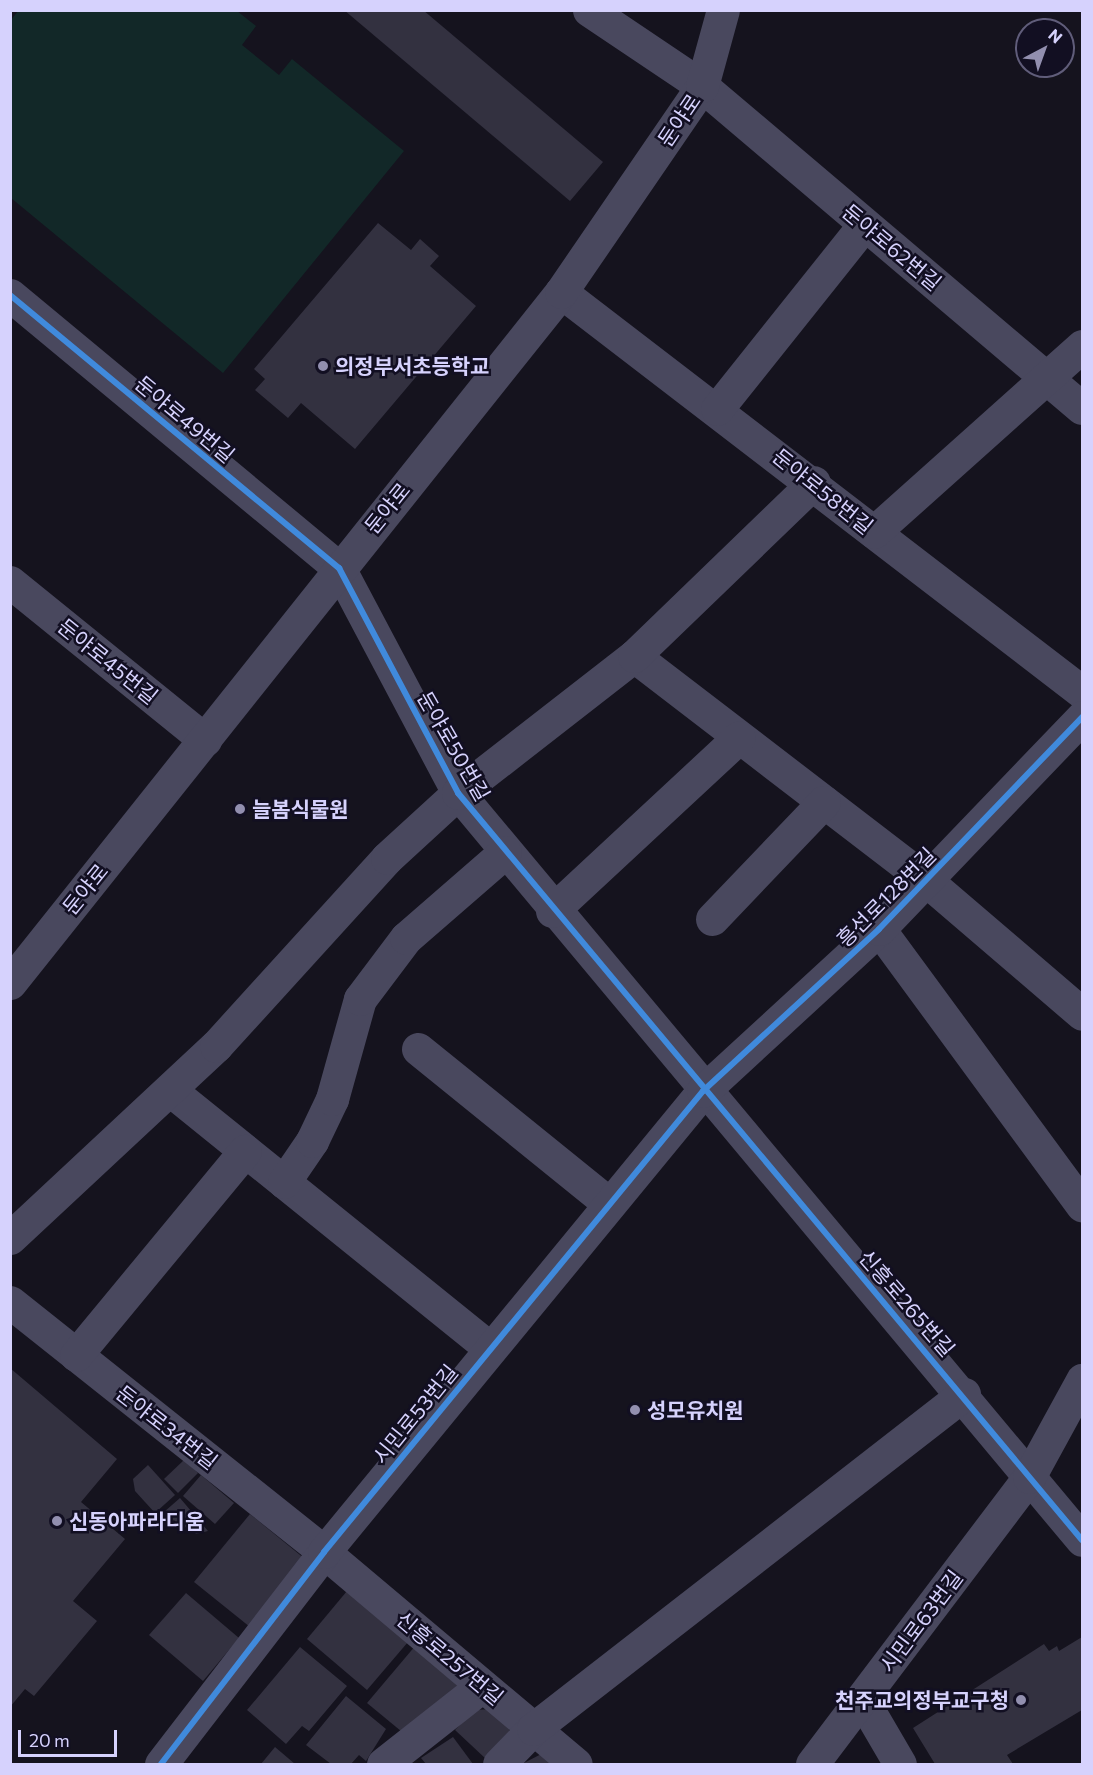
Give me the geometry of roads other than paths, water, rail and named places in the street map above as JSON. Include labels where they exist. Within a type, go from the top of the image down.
[{"type":"street","name":"둔야로62번길","points":[[589,10],[702,86],[1083,408]]},
{"type":"street","name":"둔야로","points":[[10,983],[561,292],[702,86],[723,10]]},
{"type":"street","points":[[717,409],[864,225]]},
{"type":"street","name":"둔야로58번길","points":[[561,292],[814,482],[874,532],[1083,692]]},
{"type":"street","name":"둔야로49번길","points":[[10,295],[339,568]]},
{"type":"street","points":[[874,532],[1083,346]]},
{"type":"street","points":[[10,1238],[170,1090],[387,858],[458,793],[634,656],[814,482]]},
{"type":"street","name":"둔야로50번길","points":[[339,568],[458,793],[552,911],[702,1091]]},
{"type":"street","name":"둔야로45번길","points":[[13,590],[205,740]]},
{"type":"street","points":[[634,656],[927,881],[1083,1014]]},
{"type":"street","name":"흥선로128번길","points":[[702,1091],[879,929],[1083,717]]},
{"type":"street","points":[[552,911],[739,737]]},
{"type":"street","points":[[712,919],[824,802]]},
{"type":"street","points":[[284,1182],[312,1141],[332,1099],[360,999],[406,938],[505,852]]},
{"type":"street","points":[[879,929],[1083,1205]]},
{"type":"street","points":[[418,1049],[608,1203]]},
{"type":"street","points":[[170,1090],[490,1348]]},
{"type":"street","name":"시민로53번길","points":[[161,1764],[324,1552],[702,1091]]},
{"type":"street","name":"신흥로265번길","points":[[702,1091],[964,1394],[1029,1477],[1083,1540]]},
{"type":"street","points":[[76,1355],[245,1151]]},
{"type":"street","name":"둔야로34번길","points":[[10,1302],[324,1552]]},
{"type":"street","name":"시민로63번길","points":[[812,1764],[1029,1477],[1083,1380]]},
{"type":"street","points":[[499,1764],[533,1729],[964,1394]]},
{"type":"street","name":"신흥로257번길","points":[[324,1552],[576,1764]]},
{"type":"street","points":[[383,1764],[482,1686]]},
{"type":"street","points":[[862,1699],[900,1764]]},
{"type":"place","name":"의정부서초등학교","points":[[323,366]]},
{"type":"place","name":"늘봄식물원","points":[[240,809]]},
{"type":"place","name":"성모유치원","points":[[635,1410]]},
{"type":"place","name":"신동아파라디움","points":[[57,1521]]},
{"type":"place","name":"천주교의정부교구청","points":[[1021,1700]]}]
